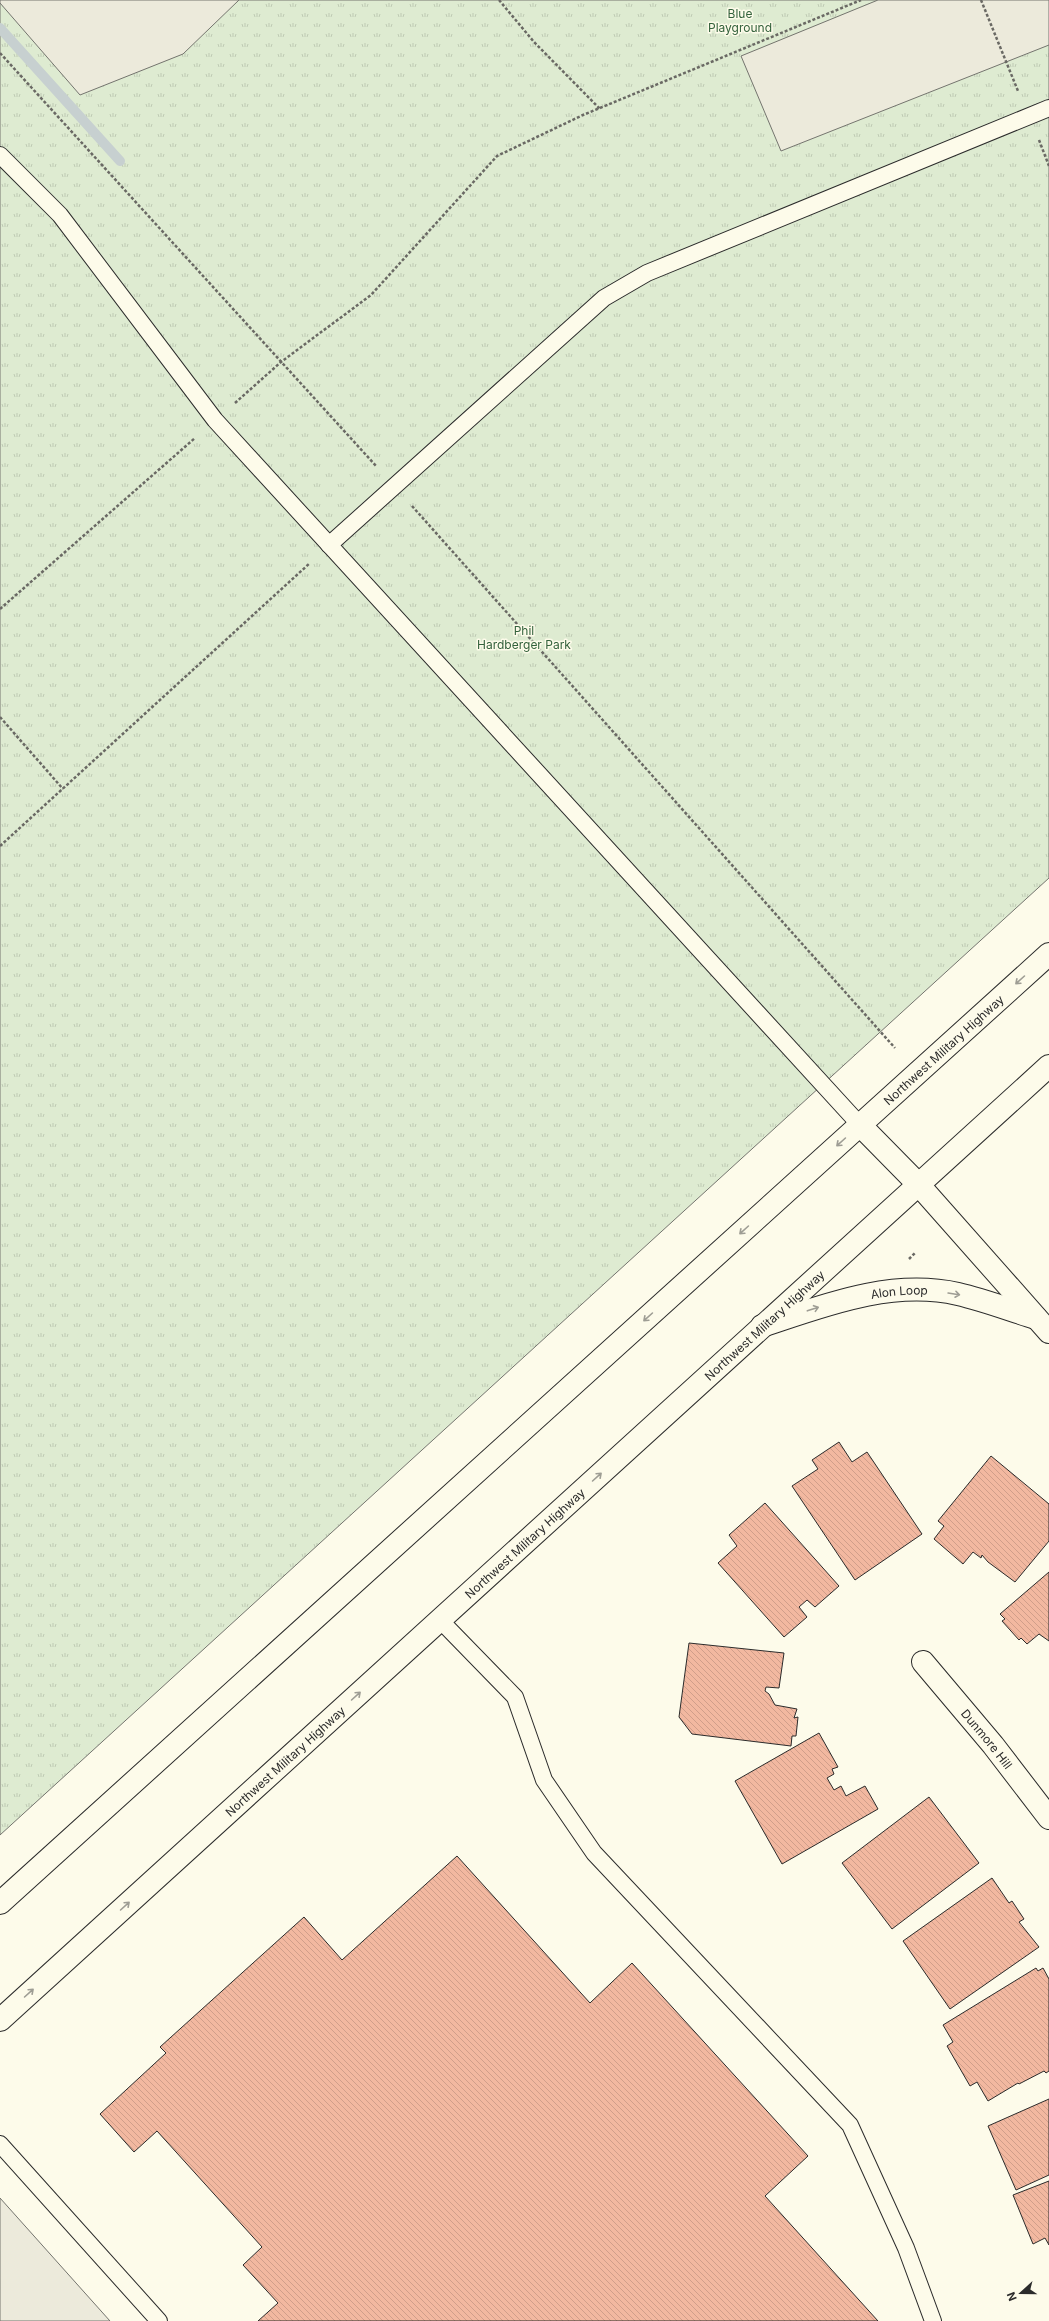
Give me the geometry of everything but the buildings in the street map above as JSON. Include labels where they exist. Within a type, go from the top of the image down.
[{"type":"main road","name":"Northwest Military Highway","points":[[0,1903],[1049,954]]},
{"type":"main road","name":"Northwest Military Highway","points":[[0,2020],[1049,1066]]},
{"type":"main road","name":"Alon Loop","points":[[860,1125],[918,1184],[1043,1325]]},
{"type":"main road","name":"Alon Loop","points":[[762,1326],[847,1298],[907,1289],[957,1294],[1043,1325]]},
{"type":"main road","name":"Dunmore Hill","points":[[923,1662],[993,1745],[1049,1818]]},
{"type":"lane","points":[[329,545],[396,487],[604,298],[647,273],[1049,108]]},
{"type":"lane","points":[[0,155],[60,215],[215,420],[860,1125]]},
{"type":"lane","points":[[440,1620],[515,1697],[544,1780],[594,1853],[850,2125],[906,2248],[933,2321]]},
{"type":"lane","points":[[0,2144],[158,2321]]},
{"type":"path","points":[[499,0],[534,42],[600,109]]},
{"type":"path","points":[[0,609],[281,362],[370,295],[497,156],[583,115],[861,0]]},
{"type":"path","points":[[981,0],[1049,166]]},
{"type":"path","points":[[0,54],[396,487],[895,1048]]},
{"type":"path","points":[[0,846],[329,545]]},
{"type":"path","points":[[0,717],[63,789]]},
{"type":"green space","name":"Phil Hardberger Park","points":[[0,0],[1049,0],[1049,878],[0,1835]]},
{"type":"shaded area","points":[[0,0],[239,0],[183,54],[80,95],[0,3]]},
{"type":"shaded area","points":[[878,0],[1049,0],[1049,45],[781,151],[741,56]]},
{"type":"shaded area","points":[[0,2198],[110,2321],[0,2321]]},
{"type":"waterway","points":[[0,28],[120,161]]},
{"type":"park label","name":"Blue Playground","points":[[740,20]]}]
